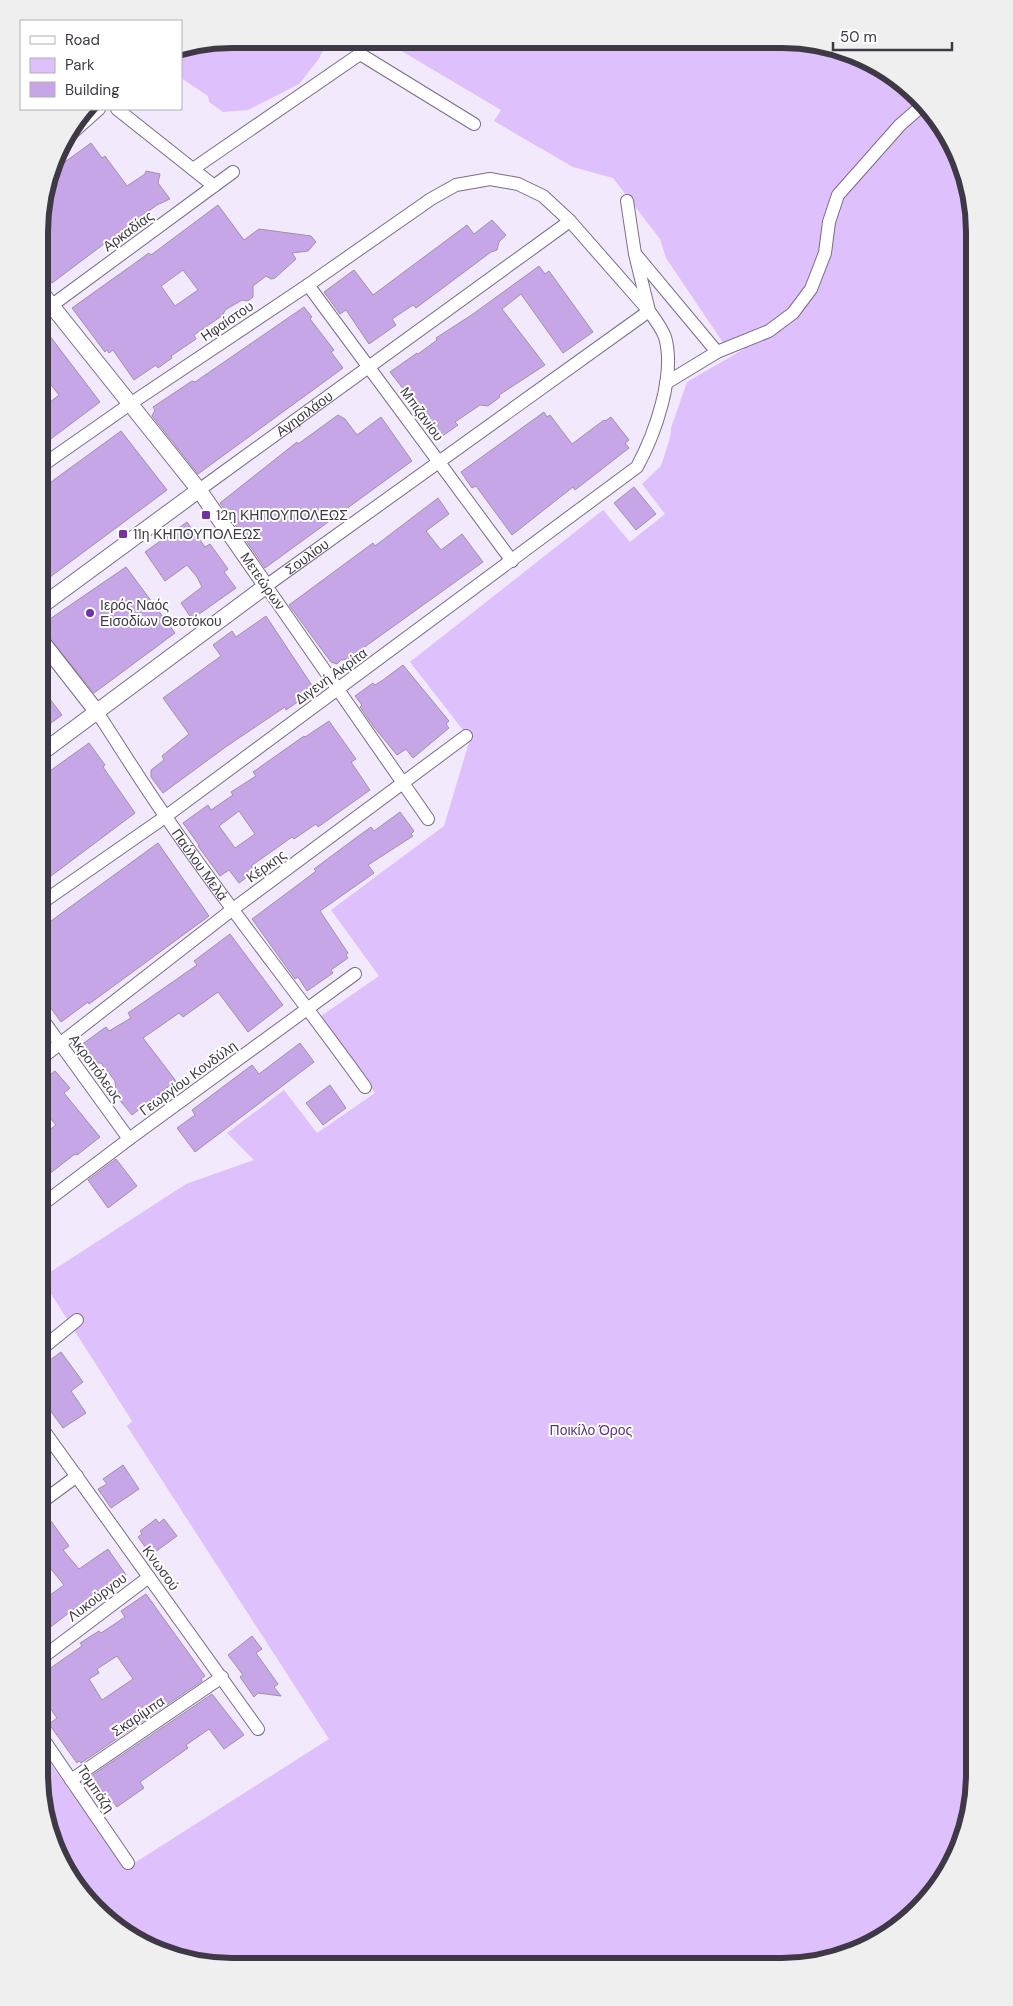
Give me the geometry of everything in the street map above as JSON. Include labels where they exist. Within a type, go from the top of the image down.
[{"type":"street","points":[[192,169],[360,54],[474,124]]},
{"type":"street","points":[[666,383],[717,352],[769,331],[793,313],[811,289],[825,253],[829,222],[838,196],[900,125],[919,109]]},
{"type":"street","points":[[81,125],[98,110]]},
{"type":"street","points":[[118,110],[214,186]]},
{"type":"street","name":"Αρκαδίας","points":[[48,309],[233,172]]},
{"type":"street","name":"Ηφαίστου","points":[[48,461],[431,199],[456,185],[490,179],[518,184],[543,196],[570,222],[649,311]]},
{"type":"street","points":[[627,201],[635,254],[649,311],[660,325],[665,338],[668,355],[666,383]]},
{"type":"street","name":"Αγησιλάου","points":[[48,601],[570,222]]},
{"type":"street","points":[[635,254],[717,352]]},
{"type":"street","name":"Μπιζανίου","points":[[308,285],[512,561]]},
{"type":"street","name":"Σουλίου","points":[[48,748],[266,586],[649,311]]},
{"type":"street","name":"Μετεώρων","points":[[48,312],[130,404],[200,490],[428,818]]},
{"type":"street","name":"Διγενή Ακρίτα","points":[[48,898],[165,817],[637,467],[653,436],[666,383]]},
{"type":"street","name":"Παύλου Μελά","points":[[48,649],[97,712],[165,817],[365,1087]]},
{"type":"street","name":"Κέρκης","points":[[48,1054],[233,909],[404,784],[466,736]]},
{"type":"street","name":"Γεωργίου Κονδύλη","points":[[48,1200],[355,974]]},
{"type":"street","name":"Ακροπόλεως","points":[[48,1028],[129,1139]]},
{"type":"street","points":[[48,1344],[77,1320]]},
{"type":"street","name":"Κνωσού","points":[[48,1437],[258,1729]]},
{"type":"street","points":[[48,1497],[76,1476]]},
{"type":"street","name":"Λυκούργου","points":[[48,1653],[149,1577]]},
{"type":"street","name":"Σκαρίμπα","points":[[71,1780],[222,1677]]},
{"type":"street","name":"Τομπάζη","points":[[48,1747],[128,1862]]},
{"type":"green space","points":[[219,48],[324,48],[318,60],[299,84],[248,110],[223,112],[209,102],[208,96],[182,79],[182,54]]},
{"type":"green space","name":"Ποικίλο Όρος","points":[[396,48],[794,48],[818,51],[841,57],[863,66],[894,85],[912,101],[928,119],[947,150],[956,172],[962,195],[966,231],[966,1775],[962,1811],[956,1834],[947,1856],[928,1887],[912,1905],[884,1928],[852,1945],[818,1955],[782,1959],[231,1959],[195,1955],[172,1949],[150,1940],[119,1921],[101,1905],[85,1887],[66,1856],[57,1834],[51,1811],[48,1787],[48,1760],[125,1869],[329,1739],[127,1426],[132,1421],[48,1289],[48,1273],[186,1184],[254,1160],[227,1133],[284,1090],[317,1133],[375,1093],[321,1016],[379,976],[331,910],[444,826],[470,739],[410,662],[603,510],[630,542],[665,514],[642,484],[661,466],[670,438],[671,428],[687,382],[744,349],[737,339],[724,344],[666,258],[660,239],[613,178],[573,167],[494,121],[501,110]]},
{"type":"building","points":[[91,143],[102,158],[105,156],[127,186],[145,174],[146,171],[160,174],[158,183],[170,199],[157,205],[52,283],[48,278],[48,219],[51,195],[59,166]]},
{"type":"building","points":[[218,205],[244,240],[259,229],[311,236],[316,242],[308,251],[292,253],[296,259],[275,278],[271,279],[266,276],[253,286],[253,297],[248,301],[242,300],[225,310],[223,315],[194,335],[196,339],[171,356],[172,358],[158,368],[156,365],[134,380],[113,350],[109,353],[107,350],[105,352],[72,308],[149,253],[151,255]],"holes":[[[183,270],[198,290],[175,306],[161,286]]]},
{"type":"building","points":[[492,220],[506,235],[499,242],[497,250],[491,252],[416,308],[413,305],[392,319],[396,325],[369,344],[346,310],[340,314],[324,292],[354,270],[373,295],[467,225],[474,234]]},
{"type":"building","points":[[539,266],[545,274],[549,271],[593,332],[563,353],[521,294],[502,309],[545,365],[499,395],[500,397],[488,406],[480,405],[455,422],[458,425],[441,437],[390,372],[418,354],[437,340],[436,338],[473,314]]},
{"type":"building","points":[[304,307],[312,317],[310,319],[334,350],[331,352],[343,368],[198,474],[152,416],[155,410],[153,407],[192,381],[195,382]]},
{"type":"building","points":[[48,334],[100,402],[48,441],[48,404],[59,395],[48,381]]},
{"type":"building","points":[[544,412],[547,417],[550,415],[572,444],[604,420],[611,417],[629,440],[625,443],[629,448],[575,490],[573,487],[512,535],[476,486],[472,488],[461,472]]},
{"type":"building","points":[[338,415],[345,419],[357,435],[381,417],[412,461],[265,568],[220,503],[297,442],[298,444]]},
{"type":"building","points":[[121,431],[167,490],[48,579],[48,484]]},
{"type":"building","points":[[634,487],[656,514],[636,530],[614,503]]},
{"type":"building","points":[[438,498],[449,514],[426,531],[441,550],[462,534],[483,562],[359,651],[354,658],[341,660],[337,664],[331,662],[289,605],[373,543],[375,546]]},
{"type":"building","points":[[187,522],[205,547],[210,544],[228,569],[224,572],[236,588],[192,619],[181,603],[202,587],[197,577],[187,565],[165,581],[145,552]]},
{"type":"building","points":[[126,567],[175,633],[94,693],[48,636],[48,620]]},
{"type":"building","points":[[266,616],[315,690],[286,710],[285,707],[227,746],[163,793],[151,777],[151,770],[164,760],[162,756],[189,734],[163,698],[221,656],[213,645],[232,631],[236,637]]},
{"type":"building","points":[[403,665],[449,721],[446,724],[449,728],[413,758],[406,749],[397,755],[374,727],[355,696],[373,683],[375,685],[383,680]]},
{"type":"building","points":[[48,696],[62,715],[48,725]]},
{"type":"building","points":[[329,721],[356,759],[351,762],[370,790],[318,827],[316,824],[294,839],[292,837],[251,866],[255,871],[239,883],[229,870],[220,876],[183,823],[208,805],[211,810],[233,795],[231,792],[256,776],[253,772]],"holes":[[[239,811],[255,834],[235,848],[219,826]]]},
{"type":"building","points":[[89,743],[135,813],[51,876],[50,874],[48,876],[48,772]]},
{"type":"building","points":[[400,812],[414,831],[411,834],[413,836],[368,865],[374,873],[320,911],[348,953],[346,955],[348,958],[331,970],[333,973],[307,991],[298,977],[295,979],[252,919],[316,871],[314,869],[353,840],[371,827],[374,831]]},
{"type":"building","points":[[158,843],[209,916],[89,1004],[88,1002],[61,1022],[48,1004],[48,923]]},
{"type":"building","points":[[230,934],[283,1005],[248,1032],[218,992],[183,1017],[179,1013],[143,1038],[176,1081],[132,1115],[117,1097],[115,1081],[101,1063],[94,1063],[81,1045],[106,1027],[109,1031],[131,1018],[128,1013],[197,965],[194,961]]},
{"type":"building","points":[[300,1043],[314,1062],[195,1152],[177,1128],[195,1115],[192,1110],[252,1065],[259,1074]]},
{"type":"building","points":[[55,1071],[70,1088],[64,1093],[100,1137],[48,1175],[48,1131],[56,1125],[48,1116],[48,1076]]},
{"type":"building","points":[[330,1085],[346,1108],[323,1125],[306,1103]]},
{"type":"building","points":[[116,1159],[137,1186],[108,1208],[88,1180]]},
{"type":"building","points":[[61,1352],[83,1382],[71,1391],[86,1413],[63,1428],[48,1407],[48,1361]]},
{"type":"building","points":[[123,1465],[139,1489],[111,1508],[98,1489],[107,1484],[103,1479]]},
{"type":"building","points":[[156,1519],[159,1523],[164,1519],[177,1536],[151,1555],[138,1537],[142,1534],[140,1531]]},
{"type":"building","points":[[48,1520],[51,1521],[69,1546],[63,1550],[79,1569],[108,1549],[126,1575],[81,1608],[79,1605],[48,1629],[48,1597],[64,1585],[48,1565]]},
{"type":"building","points":[[146,1594],[205,1676],[201,1679],[202,1681],[81,1763],[79,1761],[77,1763],[49,1724],[57,1718],[48,1705],[48,1688],[50,1687],[48,1684],[48,1670],[82,1646],[80,1643],[99,1631],[101,1633],[125,1617],[121,1611]],"holes":[[[117,1656],[133,1679],[102,1700],[89,1679],[99,1673],[97,1669]]]},
{"type":"building","points":[[252,1636],[262,1649],[256,1653],[278,1684],[274,1687],[281,1696],[258,1693],[254,1697],[240,1677],[243,1675],[228,1655]]},
{"type":"building","points":[[212,1694],[244,1735],[224,1749],[209,1729],[186,1745],[188,1748],[140,1782],[144,1788],[117,1807],[113,1802],[111,1804],[91,1776]]},
{"type":"place","name":"12η ΚΗΠΟΥΠΟΛΕΩΣ","points":[[206,515]]},
{"type":"place","name":"11η ΚΗΠΟΥΠΟΛΕΩΣ","points":[[123,534]]},
{"type":"place","name":"Ιερός Ναός Εισοδίων Θεοτόκου","points":[[90,613]]}]
